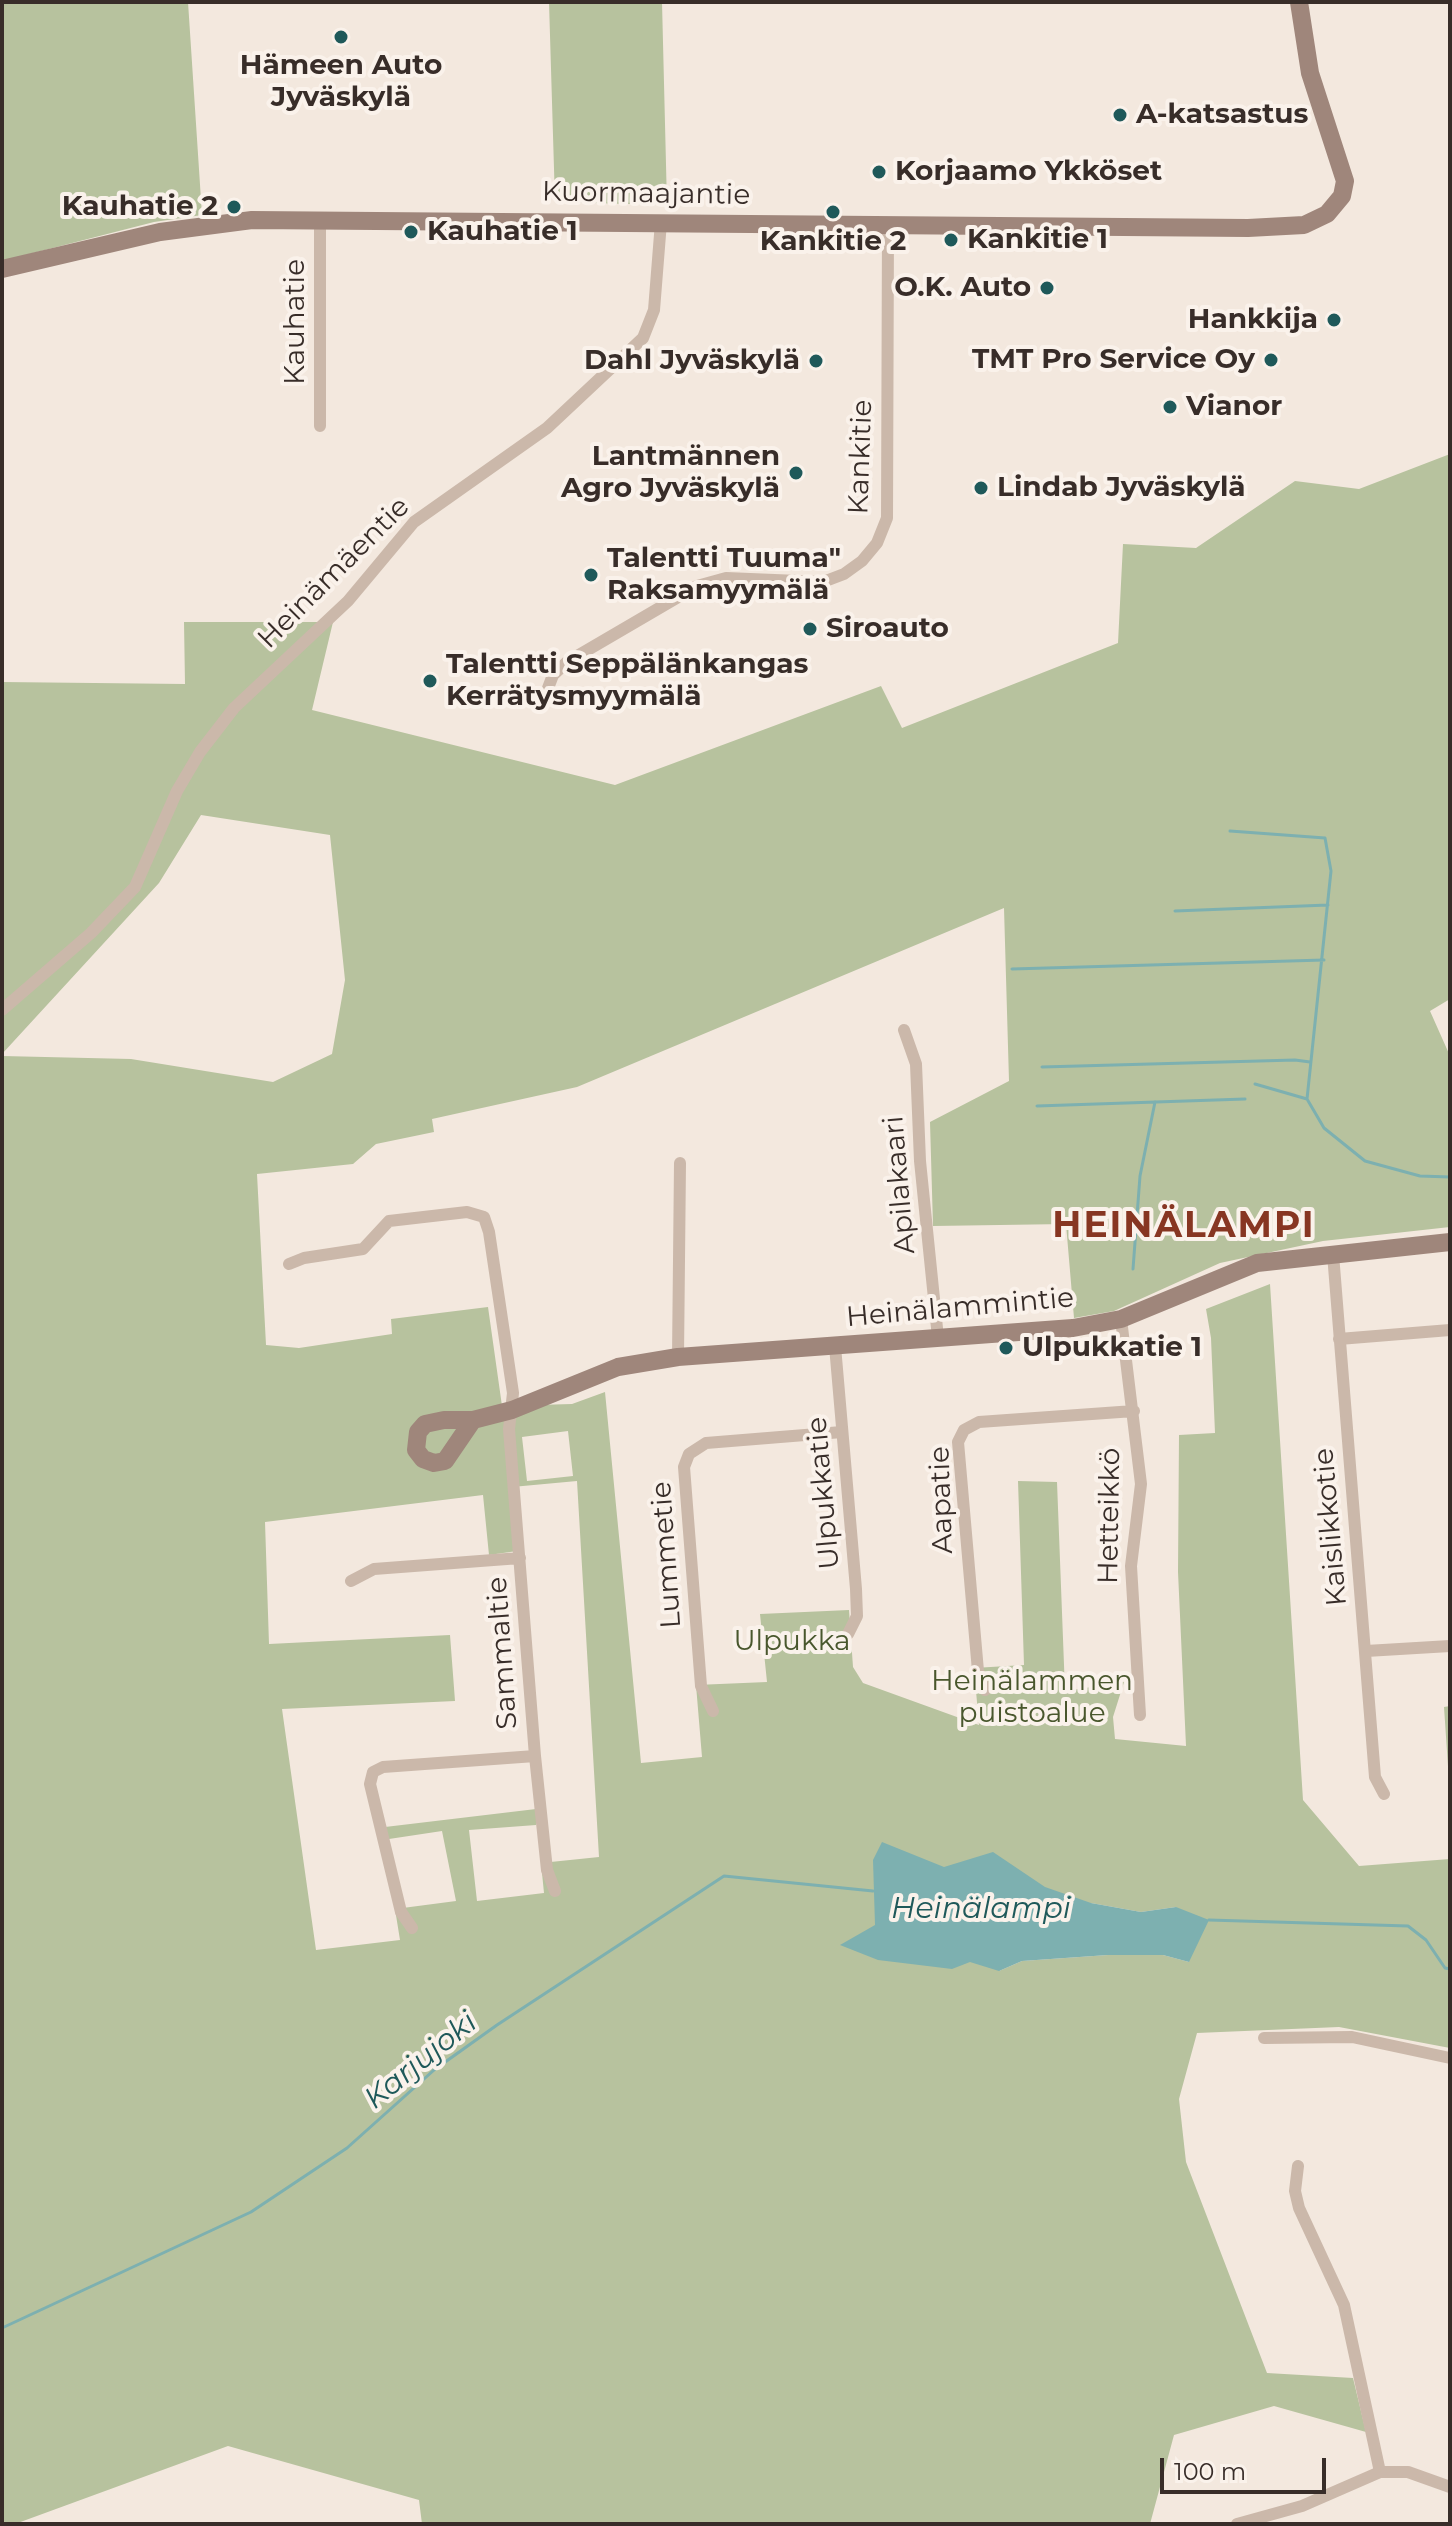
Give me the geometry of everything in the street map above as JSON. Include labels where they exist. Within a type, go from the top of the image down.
[{"type":"street","name":"Kuormaajantie","points":[[2,269],[160,232],[243,221],[320,219],[1295,227],[1327,214],[1342,196],[1345,181],[1310,73],[1299,2]]},
{"type":"street","name":"Kauhatie","points":[[320,219],[320,426]]},
{"type":"street","name":"Heinämäentie","points":[[2,1010],[98,926],[135,887],[177,791],[200,752],[234,708],[348,601],[414,522],[547,428],[643,338],[654,310],[661,222]]},
{"type":"street","name":"Kankitie","points":[[545,696],[553,675],[567,662],[697,586],[726,578],[823,582],[844,574],[877,543],[887,518],[888,224]]},
{"type":"street","name":"Apilakaari","points":[[904,1030],[916,1064],[920,1161],[938,1338]]},
{"type":"street","points":[[678,1357],[680,1163]]},
{"type":"street","name":"Sammaltie","points":[[289,1264],[304,1258],[363,1249],[389,1221],[467,1212],[484,1217],[489,1232],[512,1410],[509,1429],[535,1756],[547,1870],[555,1891]]},
{"type":"street","name":"Heinälammintie","points":[[473,1420],[512,1410],[618,1367],[678,1357],[1073,1328],[1121,1319],[1257,1263],[1450,1242]]},
{"type":"street","name":"Kaislikkotie","points":[[1333,1254],[1375,1777],[1384,1794]]},
{"type":"street","name":"Hetteikkö","points":[[1121,1319],[1141,1484],[1131,1566],[1140,1715]]},
{"type":"street","points":[[1339,1339],[1450,1330]]},
{"type":"street","name":"Ulpukkatie","points":[[835,1346],[857,1616],[848,1634]]},
{"type":"street","name":"Aapatie","points":[[985,1690],[978,1671],[958,1442],[964,1430],[979,1422],[1134,1411]]},
{"type":"street","name":"Lummetie","points":[[713,1711],[701,1686],[684,1467],[689,1454],[706,1443],[842,1432]]},
{"type":"street","points":[[351,1581],[374,1569],[520,1558]]},
{"type":"street","points":[[1366,1651],[1450,1646]]},
{"type":"street","points":[[412,1928],[401,1912],[370,1784],[373,1772],[383,1767],[535,1756]]},
{"type":"street","points":[[1264,2038],[1352,2037],[1450,2058]]},
{"type":"street","points":[[1298,2166],[1295,2191],[1299,2208],[1344,2305],[1380,2472]]},
{"type":"street","points":[[1237,2524],[1302,2506],[1380,2472],[1408,2472],[1450,2487]]},
{"type":"green space","points":[[2,2],[188,2],[202,215],[154,222],[2,261]]},
{"type":"green space","points":[[549,2],[662,2],[667,205],[555,202]]},
{"type":"green space","points":[[1450,454],[1450,999],[1430,1011],[1450,1056],[1450,1227],[1323,1241],[1220,1263],[1114,1311],[1074,1318],[1066,1224],[933,1226],[930,1122],[1009,1081],[1004,908],[577,1087],[432,1119],[434,1132],[376,1144],[353,1164],[257,1174],[266,1345],[299,1348],[392,1334],[391,1319],[488,1307],[502,1406],[572,1404],[605,1392],[641,1763],[702,1757],[696,1685],[767,1682],[760,1614],[849,1610],[853,1667],[863,1683],[979,1725],[974,1668],[1024,1665],[1018,1481],[1057,1482],[1065,1691],[1124,1682],[1113,1717],[1115,1739],[1186,1746],[1178,1572],[1179,1435],[1215,1433],[1211,1338],[1206,1309],[1270,1284],[1303,1800],[1359,1866],[1450,1859],[1450,2048],[1339,2027],[1197,2033],[1179,2099],[1186,2162],[1267,2373],[1353,2378],[1366,2432],[1274,2406],[1174,2435],[1150,2524],[422,2524],[419,2500],[228,2446],[15,2524],[2,2524],[2,1056],[131,1059],[273,1082],[332,1054],[345,980],[330,835],[201,815],[159,883],[2,1054],[2,682],[185,684],[184,622],[333,622],[312,710],[615,785],[881,686],[902,728],[1118,643],[1123,544],[1196,548],[1295,481],[1359,489]],"holes":[[[568,1431],[573,1476],[527,1481],[522,1437]],[[577,1481],[599,1857],[541,1863],[544,1893],[477,1901],[469,1830],[536,1825],[536,1809],[385,1827],[389,1839],[442,1831],[456,1901],[395,1909],[400,1940],[316,1950],[282,1709],[455,1701],[450,1635],[269,1644],[265,1522],[483,1495],[489,1555],[517,1551],[512,1487]],[[1091,1903],[1141,1912],[1176,1907],[1189,1962],[1163,1955],[1108,1955],[1022,1961],[999,1971]]]},
{"type":"green space","points":[[1450,1706],[1450,1796],[1444,1707]]},
{"type":"water","name":"Heinälampi","points":[[882,1842],[944,1867],[993,1852],[1045,1887],[1091,1903],[1141,1912],[1176,1907],[1209,1920],[1189,1962],[1163,1955],[1108,1955],[1022,1961],[999,1971],[970,1962],[952,1969],[878,1960],[840,1945],[875,1925],[873,1860]]},
{"type":"waterway","points":[[1230,831],[1325,838],[1331,871],[1307,1099],[1324,1128],[1365,1161],[1420,1176],[1450,1177]]},
{"type":"waterway","points":[[1175,911],[1328,905]]},
{"type":"waterway","points":[[1012,969],[1324,960]]},
{"type":"waterway","points":[[1042,1067],[1310,1062]]},
{"type":"waterway","points":[[1255,1084],[1307,1099]]},
{"type":"waterway","points":[[1037,1106],[1245,1099]]},
{"type":"waterway","points":[[1133,1269],[1140,1176],[1155,1102]]},
{"type":"waterway","name":"Karjujoki","points":[[2,2328],[251,2212],[347,2148],[434,2070],[497,2025],[724,1876],[873,1891]]},
{"type":"waterway","points":[[1209,1920],[1408,1926],[1426,1940],[1445,1968],[1450,1969]]},
{"type":"place","name":"Hämeen Auto Jyväskylä","points":[[341,37]]},
{"type":"place","name":"A-katsastus","points":[[1120,115]]},
{"type":"place","name":"Korjaamo Ykköset","points":[[879,172]]},
{"type":"place","name":"Kauhatie 2","points":[[234,207]]},
{"type":"place","name":"Kankitie 2","points":[[833,212]]},
{"type":"place","name":"Kauhatie 1","points":[[411,232]]},
{"type":"place","name":"Kankitie 1","points":[[951,240]]},
{"type":"place","name":"O.K. Auto","points":[[1047,288]]},
{"type":"place","name":"Hankkija","points":[[1334,320]]},
{"type":"place","name":"TMT Pro Service Oy","points":[[1271,360]]},
{"type":"place","name":"Dahl Jyväskylä","points":[[816,361]]},
{"type":"place","name":"Vianor","points":[[1170,407]]},
{"type":"place","name":"Lantmännen Agro Jyväskylä","points":[[796,473]]},
{"type":"place","name":"Lindab Jyväskylä","points":[[981,488]]},
{"type":"place","name":"Talentti Tuuma\" Raksamyymälä","points":[[591,575]]},
{"type":"place","name":"Siroauto","points":[[810,629]]},
{"type":"place","name":"Talentti Seppälänkangas Kerrätysmyymälä","points":[[430,681]]},
{"type":"place","name":"Ulpukkatie 1","points":[[1006,1348]]},
{"type":"district","name":"HEINÄLAMPI","points":[[1184,1226]]},
{"type":"park label","name":"Ulpukka","points":[[792,1642]]},
{"type":"park label","name":"Heinälammen puistoalue","points":[[1032,1698]]}]
